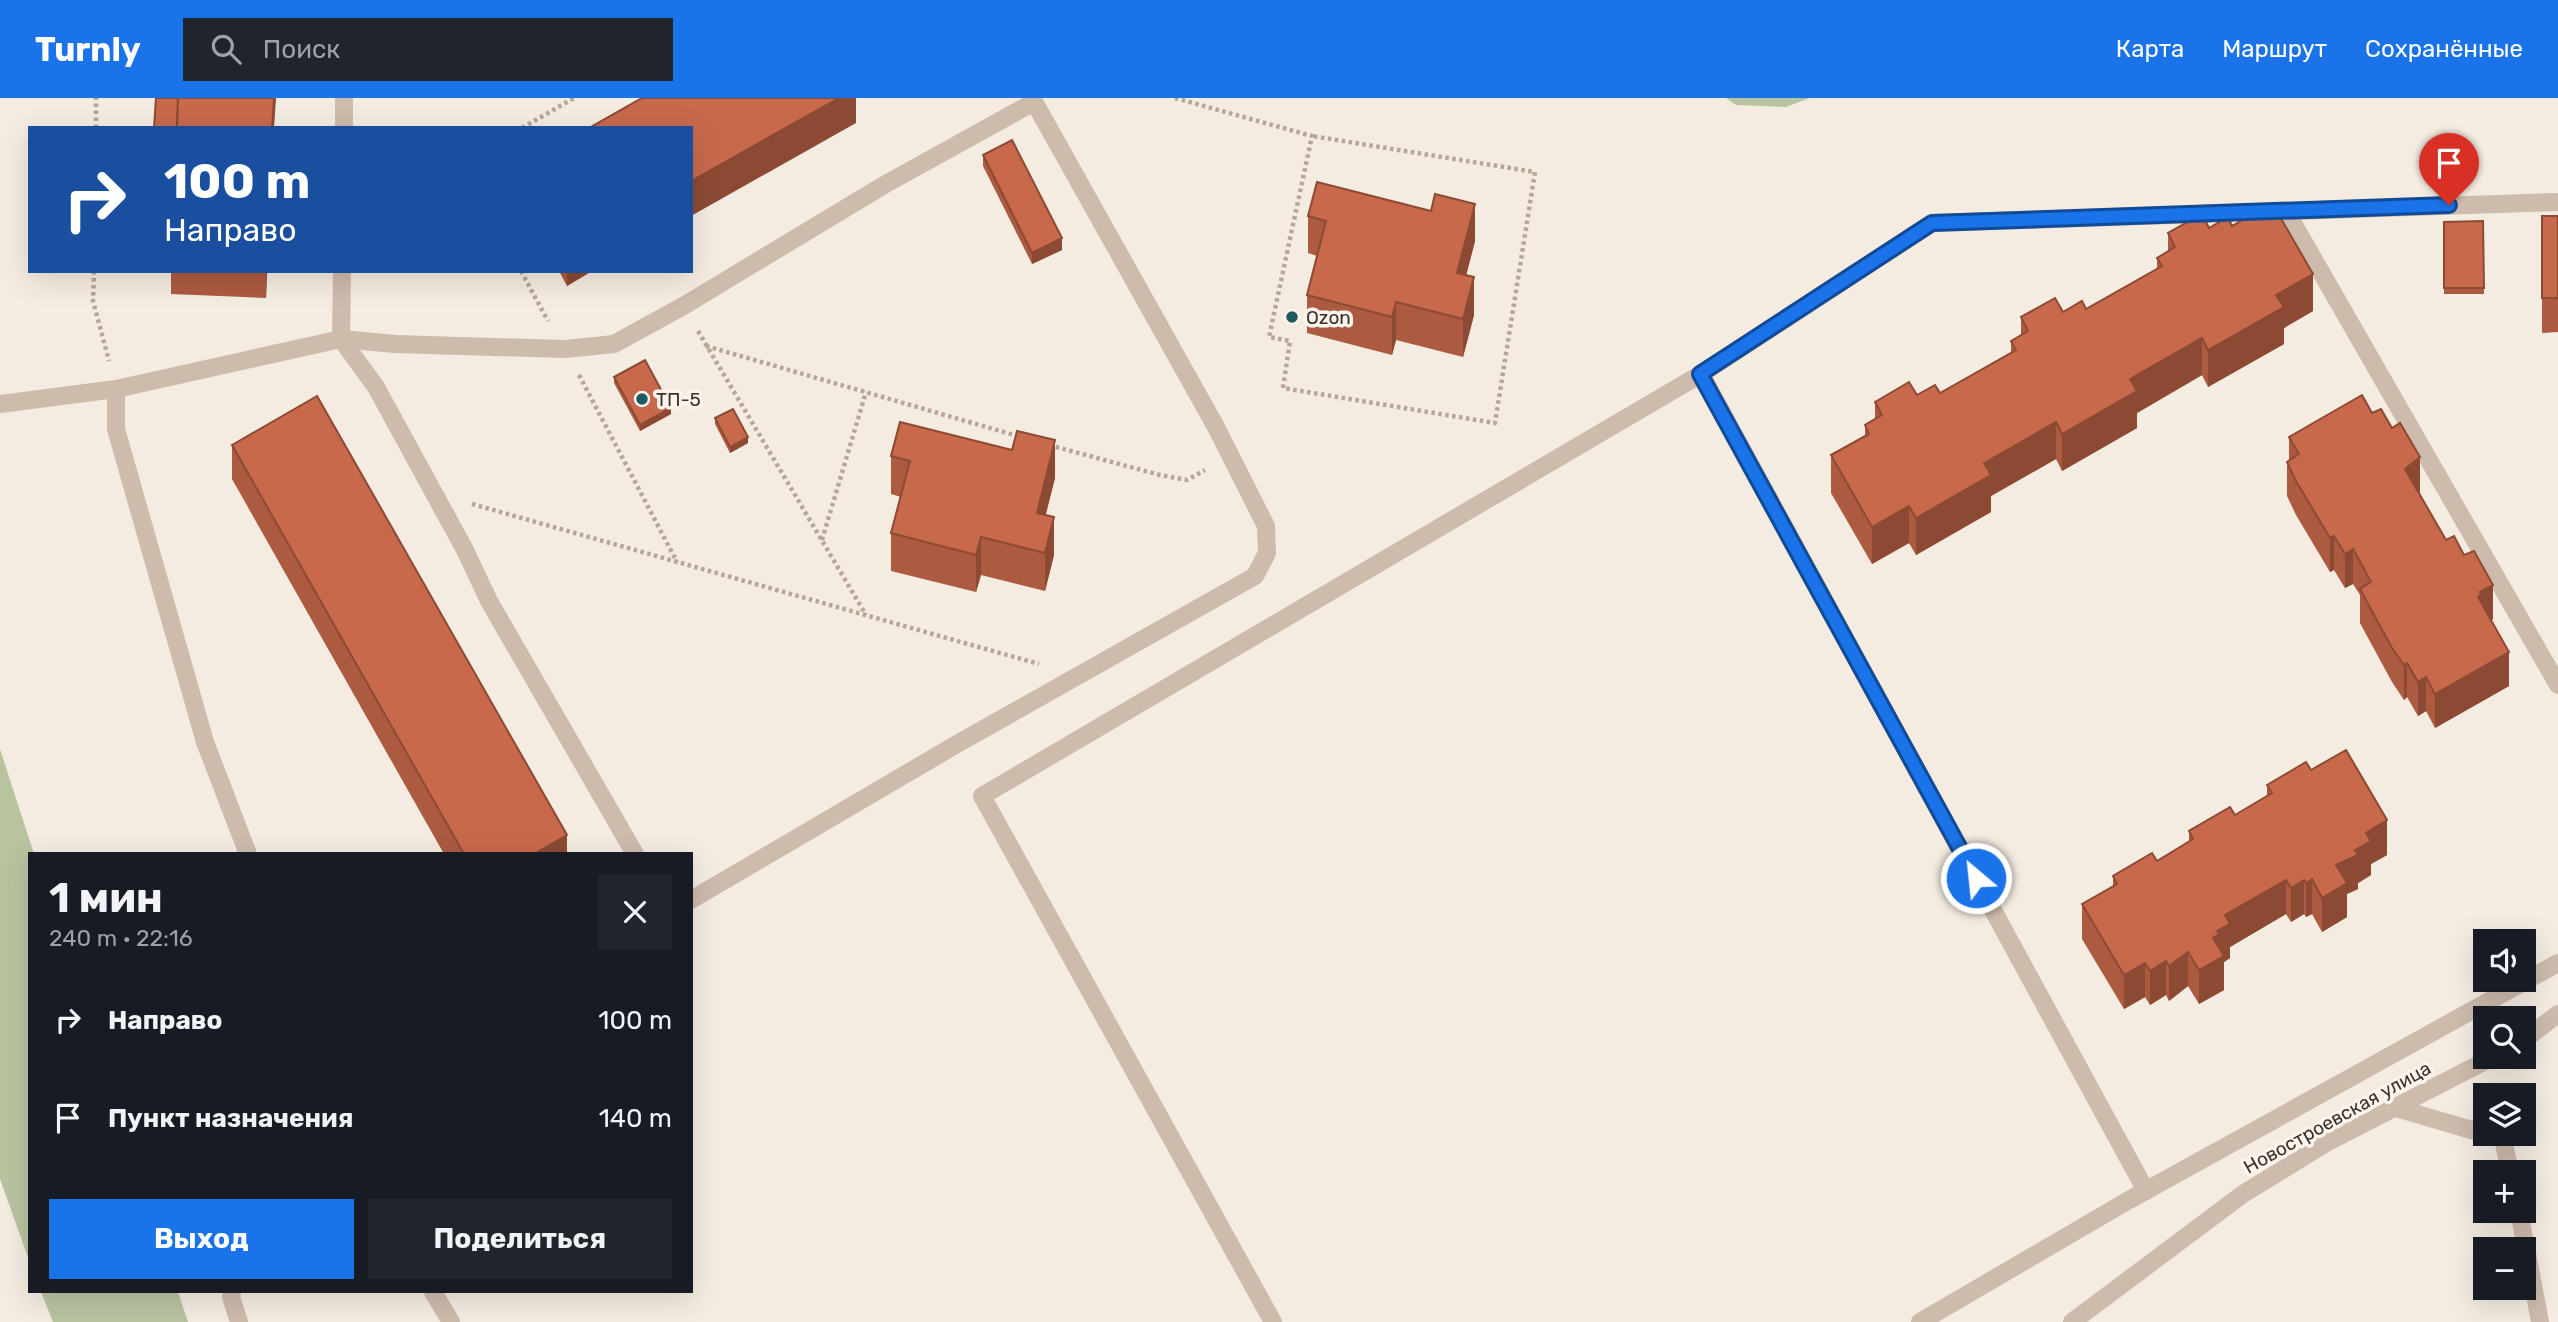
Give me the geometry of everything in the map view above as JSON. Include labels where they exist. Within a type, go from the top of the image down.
[{"type":"street","points":[[344,98],[344,126]]},
{"type":"street","points":[[0,404],[116,389],[341,339],[395,344],[565,349],[614,344],[1033,100],[1231,457],[1266,526],[1267,553],[1255,576],[797,836],[693,899]]},
{"type":"street","points":[[1273,1322],[982,796],[1700,374],[1932,223],[2558,202]]},
{"type":"street","points":[[2286,211],[2558,685]]},
{"type":"street","points":[[342,273],[341,339],[376,387],[489,601],[634,852]]},
{"type":"street","points":[[1700,374],[2146,1191]]},
{"type":"street","points":[[116,389],[116,429],[127,468],[205,742],[247,852]]},
{"type":"street","points":[[1920,1322],[2146,1191],[2558,963]]},
{"type":"street","points":[[2536,1031],[2558,1014]]},
{"type":"street","name":"Новостроевская улица","points":[[2072,1322],[2243,1194],[2326,1143],[2473,1067]]},
{"type":"street","points":[[2393,1107],[2473,1130]]},
{"type":"street","points":[[2521,1223],[2540,1322]]},
{"type":"street","points":[[232,1293],[239,1322]]},
{"type":"street","points":[[434,1293],[451,1322]]},
{"type":"path","points":[[96,98],[96,126]]},
{"type":"path","points":[[525,126],[574,98]]},
{"type":"path","points":[[1175,98],[1312,136],[1535,172],[1495,423],[1283,388],[1290,341],[1269,337],[1312,136]]},
{"type":"path","points":[[94,273],[93,301],[116,389]]},
{"type":"path","points":[[522,273],[678,563]]},
{"type":"path","points":[[685,305],[706,346],[867,616]]},
{"type":"path","points":[[706,346],[1028,439]]},
{"type":"path","points":[[821,540],[866,392]]},
{"type":"path","points":[[1041,443],[1187,480],[1231,457]]},
{"type":"path","points":[[434,493],[1079,676]]},
{"type":"green space","points":[[1726,98],[1810,98],[1786,107],[1736,105]]},
{"type":"green space","points":[[0,749],[33,852],[28,852],[28,1257],[0,1179]]},
{"type":"green space","points":[[41,1293],[178,1293],[188,1322],[53,1322]]},
{"type":"building","points":[[156,98],[178,98],[177,126],[154,126]]},
{"type":"building","points":[[178,98],[274,98],[272,126],[177,126]]},
{"type":"building","points":[[642,98],[839,98],[693,180],[693,126],[593,126]]},
{"type":"building","points":[[1012,140],[1062,238],[1032,253],[983,155]]},
{"type":"building","points":[[1317,182],[1431,211],[1435,194],[1475,204],[1457,273],[1474,277],[1463,319],[1396,302],[1392,317],[1307,295],[1326,221],[1308,216]]},
{"type":"building","points":[[2272,203],[2313,274],[2276,295],[2284,307],[2208,350],[2202,338],[2130,379],[2137,391],[2062,434],[2056,422],[1984,463],[1991,475],[1916,518],[1909,506],[1872,527],[1831,455],[1869,434],[1865,425],[1882,415],[1875,402],[1909,382],[1917,395],[1935,385],[1940,393],[2016,350],[2011,341],[2028,331],[2021,317],[2055,298],[2063,312],[2082,301],[2086,309],[2162,266],[2157,258],[2175,247],[2168,233],[2202,214],[2209,228],[2228,217],[2232,226]]},
{"type":"building","points":[[2542,216],[2558,216],[2558,298],[2542,298]]},
{"type":"building","points":[[2483,221],[2484,288],[2444,288],[2444,222]]},
{"type":"building","name":"ТП-5","points":[[645,360],[671,408],[640,425],[614,377]]},
{"type":"building","points":[[2362,395],[2372,413],[2381,409],[2392,428],[2400,423],[2420,457],[2405,469],[2446,540],[2454,536],[2464,555],[2474,551],[2493,585],[2480,592],[2478,597],[2509,652],[2435,694],[2426,677],[2418,682],[2407,663],[2404,665],[2392,648],[2360,589],[2371,582],[2353,549],[2345,554],[2334,536],[2330,538],[2287,462],[2299,454],[2289,437]]},
{"type":"building","points":[[317,396],[567,835],[537,852],[463,852],[232,445]]},
{"type":"building","points":[[733,409],[748,437],[730,447],[715,418]]},
{"type":"building","points":[[900,422],[1012,450],[1017,431],[1055,440],[1037,513],[1054,517],[1045,553],[981,537],[976,555],[891,533],[910,461],[891,456]]},
{"type":"building","points":[[2346,750],[2387,820],[2366,833],[2371,841],[2355,850],[2358,855],[2336,865],[2347,883],[2322,898],[2312,879],[2306,883],[2304,880],[2291,888],[2286,880],[2225,915],[2230,924],[2217,931],[2219,934],[2213,938],[2224,956],[2199,970],[2188,952],[2169,966],[2166,961],[2150,971],[2145,963],[2124,975],[2082,904],[2117,884],[2113,876],[2152,853],[2157,861],[2193,839],[2189,831],[2230,807],[2235,815],[2272,793],[2267,785],[2306,762],[2311,770]]},
{"type":"place","name":"Ozon","points":[[1292,317]]},
{"type":"place","name":"ТП-5","points":[[642,399]]},
{"type":"route","points":[[1976,878],[1700,374],[1932,223],[2449,205]]}]
